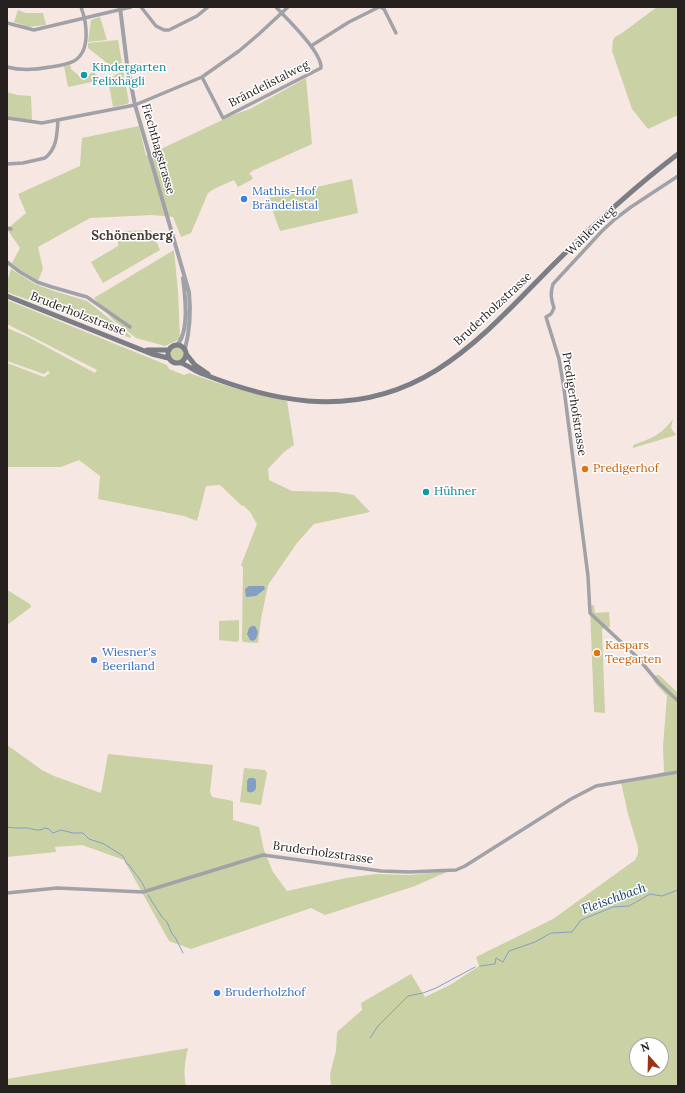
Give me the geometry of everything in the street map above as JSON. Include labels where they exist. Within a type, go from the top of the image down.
[{"type":"main road","name":"Bruderholzstrasse","points":[[7,296],[142,350],[168,358],[173,363],[181,363],[202,374],[258,392],[282,397],[323,401],[357,399],[376,395],[417,381],[446,364],[479,339],[499,321],[594,225],[678,154]]},
{"type":"main road","points":[[168,358],[169,350],[172,346],[180,346],[185,349],[186,355],[185,359],[181,363]]},
{"type":"main road","name":"Bruderholzstrasse","points":[[142,350],[169,350]]},
{"type":"main road","name":"Bruderholzstrasse","points":[[186,355],[195,366],[216,379]]},
{"type":"street","points":[[7,67],[15,70],[44,68],[73,61],[80,56],[85,48],[85,17],[81,7]]},
{"type":"street","points":[[7,23],[34,30],[121,8],[131,7]]},
{"type":"street","points":[[141,7],[156,26],[164,30],[169,30],[197,16],[208,7]]},
{"type":"street","points":[[276,7],[311,46],[349,22],[380,7],[384,9],[396,33]]},
{"type":"street","points":[[7,118],[42,123],[135,105],[202,77],[240,50],[288,7]]},
{"type":"street","name":"Fiechthagstrasse","points":[[121,8],[127,64],[135,105],[189,292],[191,309],[190,325],[185,349]]},
{"type":"street","name":"Brändelistalweg","points":[[202,77],[223,118],[321,68],[321,63],[311,46]]},
{"type":"street","points":[[7,164],[23,163],[48,156],[53,150],[57,139],[58,120]]},
{"type":"street","name":"Wahlenweg","points":[[546,317],[551,314],[554,308],[551,299],[553,284],[602,231],[631,207],[678,176]]},
{"type":"street","points":[[7,262],[20,272],[38,282],[52,288],[87,297],[130,327]]},
{"type":"street","name":"Fiechthagstrasse","points":[[177,345],[182,335],[185,320],[186,304],[182,270]]},
{"type":"street","name":"Predigerhofstrasse","points":[[546,317],[562,374],[588,576],[590,614],[636,656],[659,683],[678,701]]},
{"type":"street","name":"Bruderholzstrasse","points":[[7,893],[57,888],[142,892],[263,855],[381,871],[409,872],[456,870],[465,866],[572,799],[596,786],[678,772]]},
{"type":"green space","points":[[657,7],[678,7],[678,115],[648,129],[632,109],[612,51],[613,40],[615,37]]},
{"type":"green space","points":[[18,10],[26,13],[43,13],[46,25],[28,27],[14,22]]},
{"type":"green space","points":[[100,17],[107,40],[88,42],[91,20]]},
{"type":"green space","points":[[118,40],[122,63],[111,66],[88,48],[88,43]]},
{"type":"green space","points":[[70,65],[71,69],[84,80],[93,71],[99,78],[92,82],[68,87],[64,66]]},
{"type":"green space","points":[[123,71],[129,102],[127,104],[113,107],[108,79]]},
{"type":"green space","points":[[306,78],[312,144],[252,171],[249,174],[253,179],[238,187],[234,180],[208,193],[191,233],[181,237],[173,217],[153,215],[90,218],[38,247],[43,269],[38,281],[12,263],[20,248],[7,229],[26,213],[18,194],[80,166],[82,138],[139,126],[146,156],[233,115],[250,109]]},
{"type":"green space","points":[[7,92],[17,95],[31,96],[32,120],[7,117]]},
{"type":"green space","points":[[352,179],[358,213],[280,231],[268,198]]},
{"type":"green space","points":[[151,230],[160,250],[103,283],[91,262],[118,246],[118,237],[124,231]]},
{"type":"green space","points":[[174,250],[180,339],[165,346],[136,338],[112,319],[94,298]]},
{"type":"green space","points":[[11,269],[35,284],[87,301],[131,336],[130,338],[7,292],[7,282]]},
{"type":"green space","points":[[7,300],[167,365],[169,369],[184,375],[189,373],[238,389],[287,401],[294,445],[284,452],[268,469],[269,480],[292,491],[336,492],[354,495],[370,512],[314,524],[297,543],[268,585],[257,643],[243,642],[242,639],[243,567],[241,565],[257,524],[250,512],[220,485],[206,486],[197,521],[184,516],[98,499],[100,476],[79,460],[61,467],[7,467],[7,363],[44,377],[50,373],[48,371],[44,374],[7,361],[7,328],[28,337],[95,373],[97,370],[7,324]]},
{"type":"green space","points":[[174,347],[180,347],[184,351],[184,357],[180,361],[174,361],[170,357],[170,351]]},
{"type":"green space","points":[[673,419],[671,428],[676,435],[633,448],[633,445],[660,433]]},
{"type":"green space","points":[[7,590],[30,604],[31,607],[7,625]]},
{"type":"green space","points":[[594,605],[595,613],[609,612],[610,627],[602,629],[605,713],[594,712],[590,606]]},
{"type":"green space","points":[[239,620],[239,640],[237,642],[219,640],[219,621]]},
{"type":"green space","points":[[659,675],[678,693],[678,1086],[331,1086],[330,1074],[336,1051],[337,1032],[362,1010],[361,1003],[411,974],[425,997],[450,985],[479,966],[476,957],[553,919],[635,860],[638,854],[638,847],[628,814],[621,782],[636,780],[664,772],[663,746],[667,696],[655,683],[651,676]]},
{"type":"green space","points":[[7,745],[42,770],[54,776],[101,793],[108,754],[213,765],[210,792],[212,797],[233,801],[233,820],[259,827],[264,850],[273,872],[287,891],[346,878],[376,874],[410,875],[449,871],[415,886],[325,915],[311,908],[191,949],[169,941],[124,860],[82,845],[55,847],[56,852],[7,857]]},
{"type":"green space","points":[[244,768],[265,770],[267,773],[261,805],[240,802]]},
{"type":"green space","points":[[188,1048],[185,1067],[186,1086],[7,1086],[7,1079]]},
{"type":"water","points":[[249,586],[264,586],[265,589],[256,596],[246,597],[245,589]]},
{"type":"water","points":[[255,626],[258,632],[256,639],[253,641],[250,640],[247,634],[249,628]]},
{"type":"water","points":[[249,778],[254,778],[256,780],[256,788],[251,792],[247,791],[247,781]]},
{"type":"waterway","points":[[7,827],[37,830],[45,828],[49,829],[53,833],[61,830],[73,833],[83,833],[89,839],[104,844],[123,856],[145,889]]},
{"type":"waterway","name":"Fleischbach","points":[[480,966],[495,964],[496,958],[503,962],[509,951],[535,942],[551,933],[572,932],[581,920],[613,907],[629,906],[650,894],[662,896],[678,890]]},
{"type":"waterway","points":[[148,895],[162,917],[167,922],[183,953]]},
{"type":"waterway","name":"Fleischbach","points":[[370,1038],[378,1026],[408,996],[423,993],[436,988],[475,967]]},
{"type":"place","name":"Kindergarten Felixhägli","points":[[84,75]]},
{"type":"place","name":"Mathis-Hof Brändelistal","points":[[244,199]]},
{"type":"place","name":"Predigerhof","points":[[585,469]]},
{"type":"place","name":"Hühner","points":[[426,492]]},
{"type":"place","name":"Kaspars Teegarten","points":[[597,653]]},
{"type":"place","name":"Wiesner's Beeriland","points":[[94,660]]},
{"type":"place","name":"Bruderholzhof","points":[[217,993]]},
{"type":"district","name":"Schönenberg","points":[[132,236]]}]
